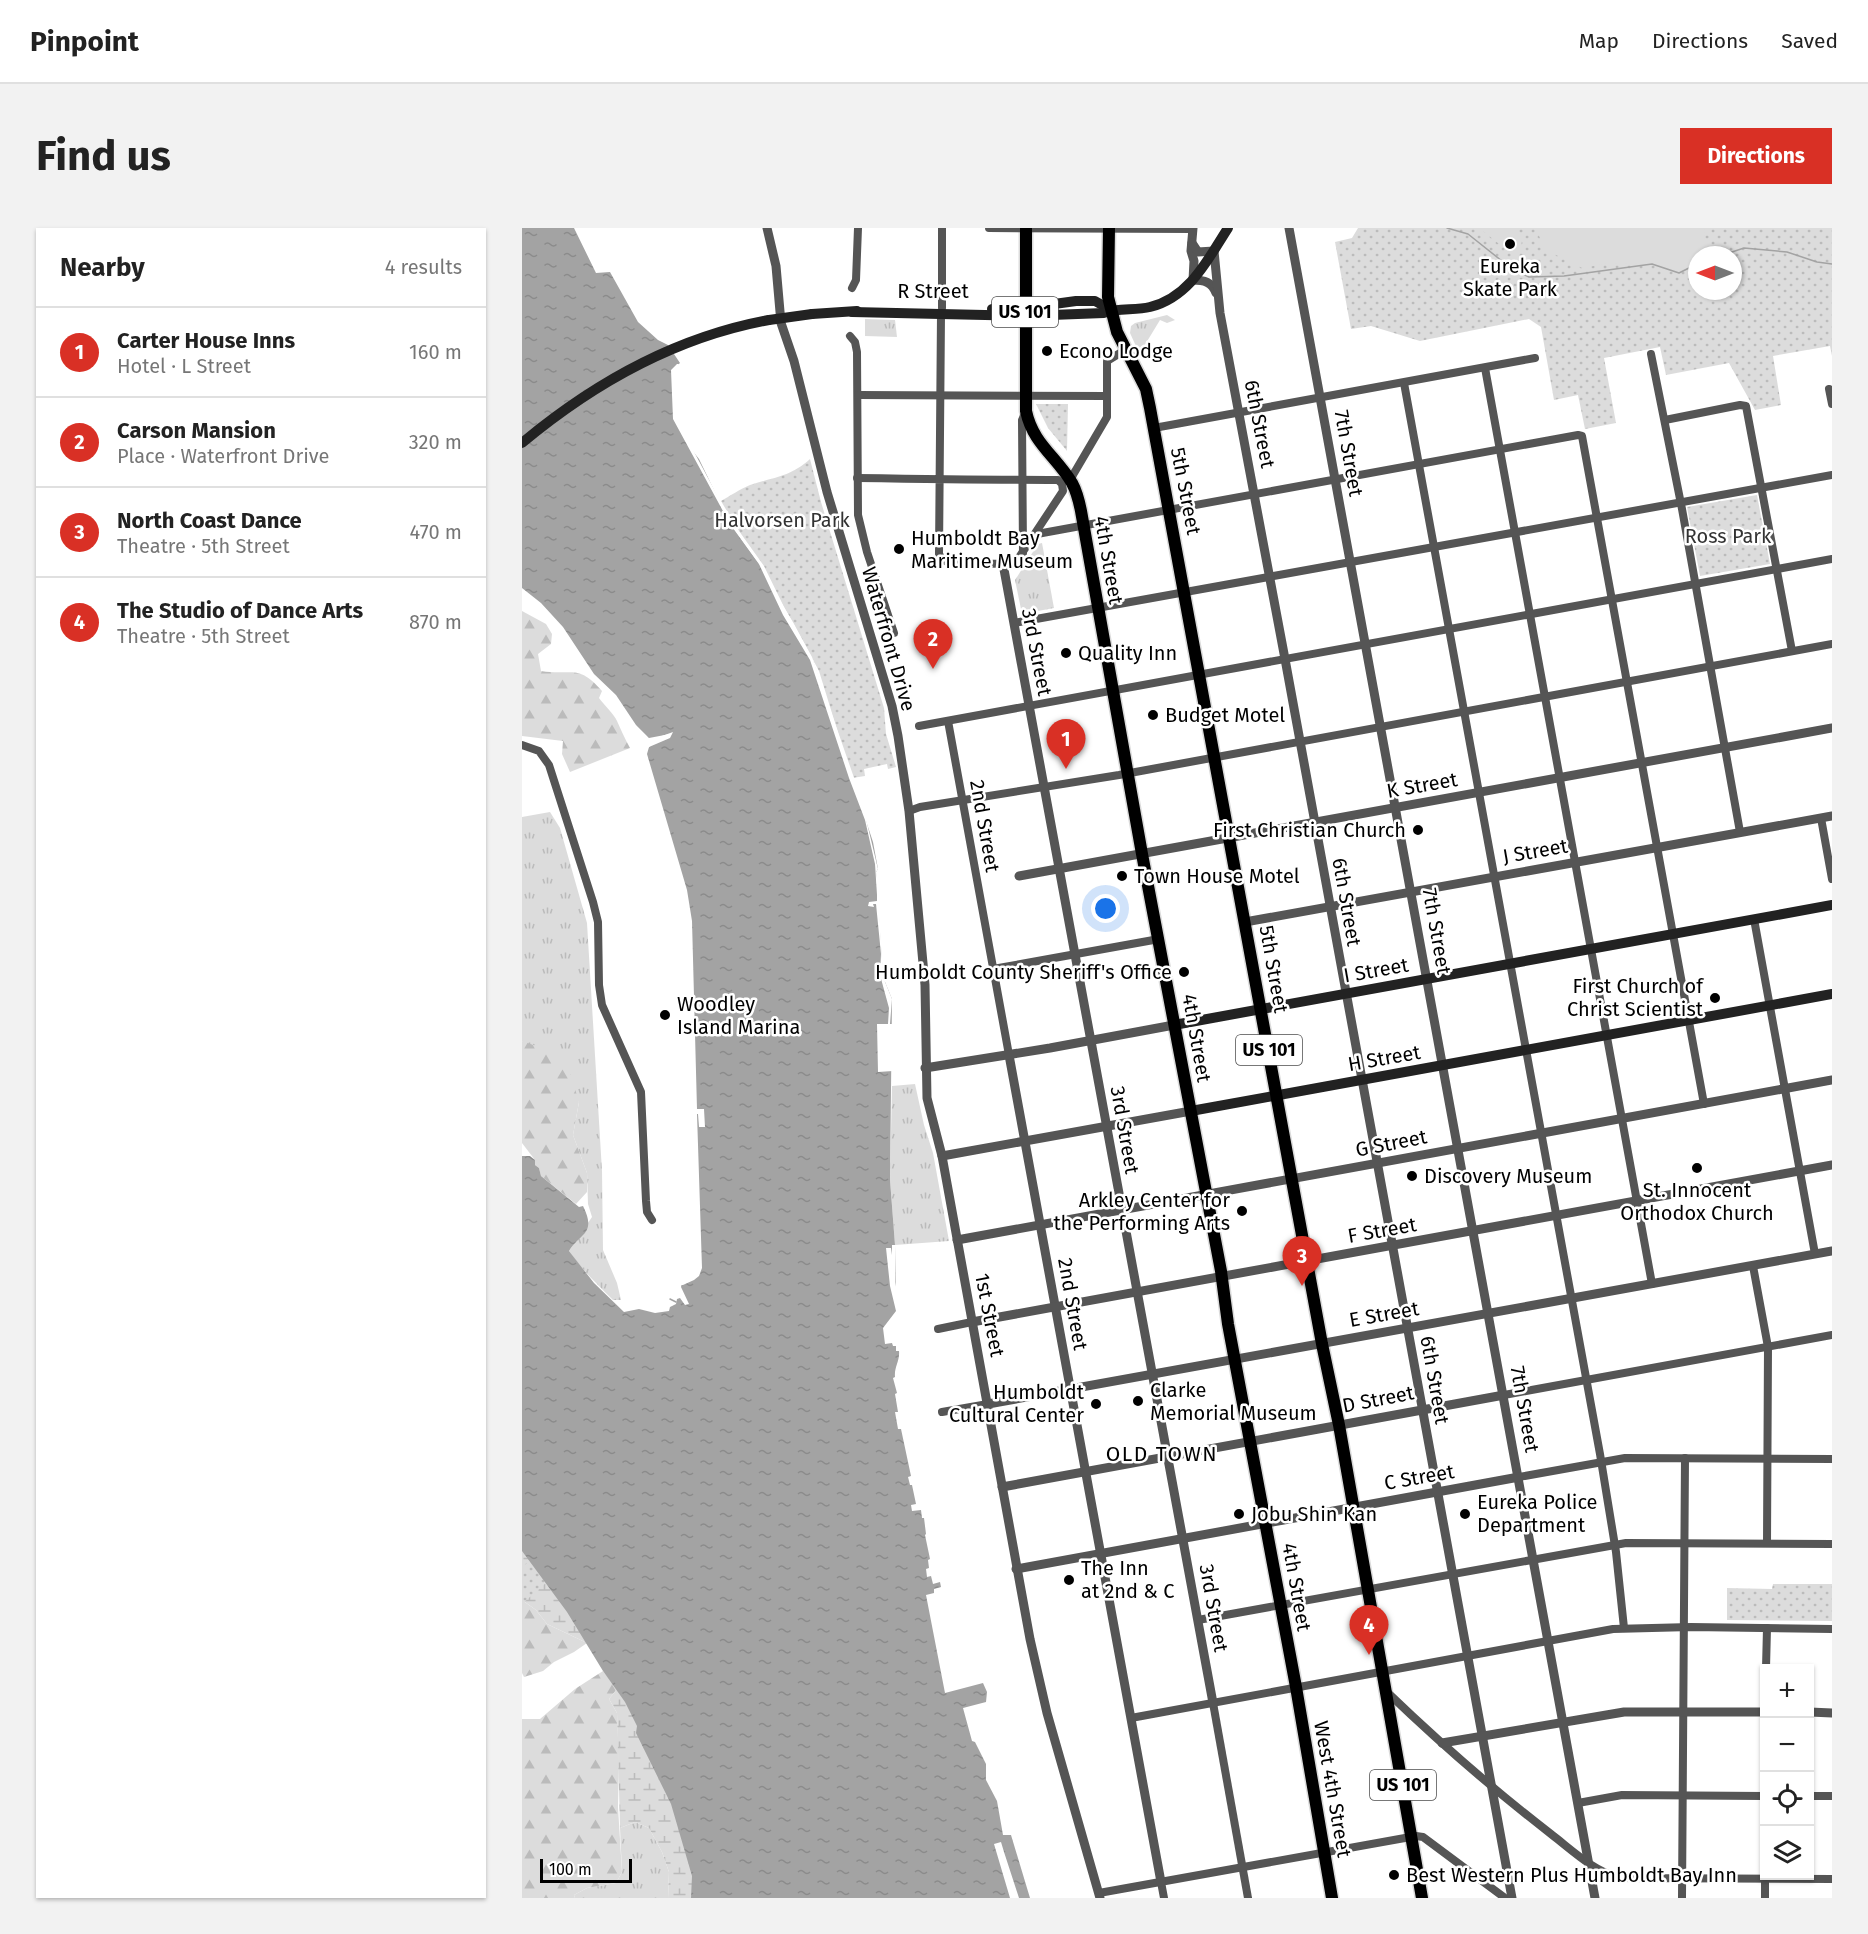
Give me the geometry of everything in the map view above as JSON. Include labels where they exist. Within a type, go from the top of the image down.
[{"type":"highway","name":"4th Street","points":[[1026,228],[1026,411],[1029,425],[1036,438],[1078,498],[1296,1687]]},
{"type":"highway","name":"5th Street","points":[[1109,229],[1108,297],[1117,332],[1146,389],[1154,428],[1383,1671]]},
{"type":"highway","name":"US 101","points":[[1383,1671],[1422,1898]]},
{"type":"highway","name":"West 4th Street","points":[[1296,1687],[1332,1898]]},
{"type":"main road","name":"R Street","points":[[522,443],[598,387],[667,351],[739,326],[812,314],[942,311],[1104,313],[1111,310],[1138,309],[1158,305],[1176,295],[1193,280],[1228,228]]},
{"type":"main road","name":"I Street","points":[[1174,1024],[1832,905]]},
{"type":"main road","name":"H Street","points":[[1191,1111],[1832,994]]},
{"type":"street","name":"Waterfront Drive","points":[[767,228],[776,266],[781,323],[794,361],[827,492],[892,706],[909,811],[925,985],[925,1068]]},
{"type":"street","points":[[852,288],[856,280],[858,228]]},
{"type":"street","points":[[942,228],[939,479],[939,554],[942,559],[949,563],[1014,564],[1023,554],[1107,417],[1107,362],[1125,350]]},
{"type":"street","points":[[989,228],[1193,229],[1191,251],[1194,261],[1193,280],[1204,281],[1212,285],[1217,297]]},
{"type":"street","name":"7th Street","points":[[1289,228],[1595,1898]]},
{"type":"street","points":[[1192,243],[1198,252],[1214,251]]},
{"type":"street","name":"6th Street","points":[[1214,251],[1217,297],[1512,1898]]},
{"type":"street","points":[[850,336],[857,348],[857,504],[861,528],[894,633]]},
{"type":"street","points":[[1651,354],[1740,832]]},
{"type":"street","points":[[1154,428],[1535,358]]},
{"type":"street","points":[[1485,368],[1652,1284]]},
{"type":"street","points":[[1404,383],[1601,1462],[1615,1544],[1624,1628]]},
{"type":"street","points":[[1829,389],[1832,404]]},
{"type":"street","points":[[858,395],[1107,396]]},
{"type":"street","points":[[1665,420],[1740,405],[1746,406],[1792,651]]},
{"type":"street","name":"4th Street","points":[[1023,554],[1022,420],[1026,411]]},
{"type":"street","points":[[1037,534],[1582,436],[1704,1104]]},
{"type":"street","points":[[1014,623],[1832,475]]},
{"type":"street","points":[[857,478],[1058,480],[1066,482]]},
{"type":"street","points":[[919,726],[1832,559]]},
{"type":"street","name":"3rd Street","points":[[1003,564],[1213,1703]]},
{"type":"street","points":[[909,811],[1832,644]]},
{"type":"street","name":"2nd Street","points":[[948,721],[1161,1882]]},
{"type":"street","name":"K Street","points":[[1019,876],[1832,728]]},
{"type":"street","points":[[522,745],[539,751],[549,765],[593,902],[598,922],[599,985],[603,1005],[641,1092],[646,1202],[647,1212],[652,1220]]},
{"type":"street","name":"J Street","points":[[1245,922],[1832,816]]},
{"type":"street","points":[[1821,818],[1832,879]]},
{"type":"street","points":[[1754,919],[1815,1254]]},
{"type":"street","points":[[993,969],[1159,939]]},
{"type":"street","name":"I Street","points":[[925,1068],[1009,1055],[1174,1024]]},
{"type":"street","name":"1st Street","points":[[925,1068],[928,1109],[942,1156],[1016,1569]]},
{"type":"street","name":"G Street","points":[[957,1240],[1832,1080]]},
{"type":"street","name":"H Street","points":[[942,1156],[1191,1111]]},
{"type":"street","name":"F Street","points":[[938,1329],[1832,1165]]},
{"type":"street","name":"E Street","points":[[942,1412],[1832,1251]]},
{"type":"street","points":[[1753,1266],[1768,1347],[1767,1543]]},
{"type":"street","name":"D Street","points":[[1002,1487],[1832,1335]]},
{"type":"street","name":"C Street","points":[[1016,1569],[1625,1458],[1832,1459]]},
{"type":"street","points":[[1682,1898],[1685,1458]]},
{"type":"street","points":[[1197,1620],[1615,1544],[1832,1544]]},
{"type":"street","points":[[1016,1569],[1047,1713],[1100,1896],[1161,1882],[1412,1836],[1423,1837],[1504,1898]]},
{"type":"street","points":[[1131,1718],[1624,1628],[1832,1629]]},
{"type":"street","points":[[1766,1664],[1767,1628]]},
{"type":"street","points":[[1387,1692],[1491,1786],[1588,1863],[1609,1875],[1620,1878],[1760,1877]]},
{"type":"street","points":[[1213,1703],[1248,1898]]},
{"type":"street","points":[[1442,1743],[1624,1712],[1760,1712]]},
{"type":"street","points":[[1814,1712],[1832,1713]]},
{"type":"street","points":[[1578,1803],[1622,1795],[1760,1796]]},
{"type":"street","points":[[1814,1796],[1832,1796]]},
{"type":"street","points":[[1814,1878],[1832,1879]]},
{"type":"street","points":[[1765,1880],[1765,1898]]},
{"type":"street","points":[[1161,1882],[1164,1898]]},
{"type":"green space","points":[[1358,228],[1832,228],[1832,356],[1830,346],[1773,356],[1781,405],[1755,410],[1729,363],[1666,375],[1660,347],[1604,358],[1616,423],[1585,429],[1578,395],[1554,400],[1541,327],[1529,319],[1420,341],[1371,326],[1351,329],[1335,242],[1352,238]]},
{"type":"green space","name":"Eureka Skate Park","points":[[1479,228],[1513,228],[1522,239],[1521,248],[1513,255]]},
{"type":"green space","points":[[1538,228],[1705,228],[1704,246],[1688,246],[1688,269],[1679,273],[1651,264],[1611,263],[1582,268],[1546,250],[1537,232]]},
{"type":"green space","points":[[1167,315],[1175,320],[1167,323],[1160,320],[1143,348],[1145,351],[1140,355],[1130,333],[1131,326]]},
{"type":"green space","points":[[865,319],[895,320],[897,337],[865,336]]},
{"type":"green space","points":[[1036,404],[1068,404],[1067,451],[1048,428]]},
{"type":"green space","name":"Halvorsen Park","points":[[810,459],[884,708],[886,734],[896,767],[888,769],[887,764],[864,769],[865,776],[852,778],[819,671],[794,624],[721,501],[750,485],[789,473]]},
{"type":"green space","name":"Ross Park","points":[[1757,495],[1770,564],[1700,576],[1687,507]]},
{"type":"green space","points":[[1042,543],[1054,608],[1022,614],[1015,580],[1038,544]]},
{"type":"green space","points":[[522,611],[546,624],[552,634],[551,644],[538,654],[541,671],[574,672],[594,682],[602,691],[599,698],[616,718],[630,748],[570,772],[562,754],[563,741],[522,736]]},
{"type":"green space","points":[[550,812],[560,828],[587,923],[602,1171],[603,1250],[617,1283],[621,1300],[613,1300],[584,1271],[569,1251],[592,1217],[588,1204],[587,1173],[573,1135],[579,1102],[522,1041],[522,817]]},
{"type":"green space","points":[[522,1041],[553,1052],[569,1069],[579,1102],[573,1135],[587,1173],[587,1192],[576,1204],[541,1176],[535,1160],[522,1143]]},
{"type":"green space","points":[[915,1084],[933,1153],[949,1241],[895,1245],[890,1180],[892,1086]]},
{"type":"green space","points":[[522,1526],[545,1549],[734,1898],[668,1898],[669,1872],[662,1852],[649,1828],[635,1822],[620,1828],[617,1713],[609,1699],[617,1689],[587,1643],[547,1624],[536,1610],[522,1600]]},
{"type":"green space","points":[[537,1554],[555,1575],[522,1604],[522,1567]]},
{"type":"green space","points":[[1773,1584],[1832,1584],[1832,1621],[1727,1620],[1727,1588],[1772,1589]]},
{"type":"green space","points":[[522,1600],[536,1610],[547,1624],[587,1643],[543,1671],[524,1677],[522,1673]]},
{"type":"green space","points":[[603,1671],[617,1689],[609,1699],[617,1713],[618,1807],[622,1872],[616,1883],[587,1888],[574,1895],[575,1898],[522,1898],[522,1719],[540,1719],[575,1689]]},
{"type":"green space","points":[[635,1822],[649,1828],[662,1852],[669,1872],[668,1898],[575,1898],[574,1895],[587,1888],[616,1883],[622,1872],[620,1828]]},
{"type":"water","points":[[522,228],[574,228],[596,273],[610,272],[638,322],[658,340],[668,345],[680,363],[674,368],[674,410],[677,422],[688,445],[699,459],[730,523],[762,568],[787,617],[812,658],[873,842],[878,869],[876,872],[883,977],[892,999],[890,1180],[895,1245],[896,1311],[883,1328],[885,1344],[892,1343],[896,1346],[896,1351],[899,1351],[893,1378],[897,1393],[895,1394],[898,1412],[895,1412],[898,1429],[901,1429],[911,1476],[908,1477],[916,1504],[911,1505],[912,1511],[921,1510],[922,1518],[924,1518],[930,1559],[928,1560],[929,1568],[926,1569],[927,1577],[931,1576],[933,1584],[940,1582],[941,1587],[934,1589],[934,1593],[926,1595],[945,1693],[983,1683],[987,1692],[986,1702],[963,1708],[972,1741],[975,1742],[986,1764],[986,1780],[997,1801],[1003,1835],[1011,1835],[1030,1898],[691,1898],[692,1876],[671,1804],[636,1733],[637,1726],[625,1702],[567,1612],[522,1551],[522,1156],[530,1156],[535,1160],[541,1176],[579,1207],[583,1206],[587,1215],[588,1228],[569,1251],[594,1283],[624,1312],[639,1309],[655,1313],[669,1311],[670,1307],[680,1298],[685,1305],[689,1304],[681,1287],[682,1283],[695,1277],[698,1262],[689,907],[645,751],[652,744],[670,734],[649,738],[636,725],[616,695],[594,674],[563,627],[541,603],[522,588]]},
{"type":"pier","points":[[679,364],[675,370],[674,381],[678,422],[729,517],[764,566],[812,657],[868,818],[866,819],[878,869],[876,872],[881,903],[879,905],[883,977],[892,999],[890,1024],[893,1024],[893,1071],[878,1072],[877,1024],[888,1024],[889,1008],[880,975],[881,954],[876,904],[873,904],[874,907],[868,906],[869,902],[877,901],[877,895],[875,864],[865,820],[810,660],[783,615],[759,564],[730,524],[673,419],[671,370]]},
{"type":"pier","points":[[673,732],[670,738],[649,747],[647,754],[687,890],[692,921],[697,1109],[704,1109],[705,1127],[699,1127],[697,1114],[702,1268],[699,1276],[683,1285],[678,1285],[681,1281],[694,1275],[696,1262],[686,907],[642,751],[650,741],[660,738],[648,741]]},
{"type":"pier","points":[[892,1245],[895,1245],[895,1282],[899,1300],[899,1310],[896,1311],[890,1286],[886,1248],[891,1248],[892,1255]]},
{"type":"pier","points":[[1001,1842],[1019,1898],[1010,1898],[994,1844]]},
{"type":"waterway","points":[[1447,228],[1468,234],[1512,269],[1529,277],[1564,276],[1652,264],[1679,273],[1688,268]]},
{"type":"waterway","points":[[1742,249],[1787,252],[1817,262],[1832,264]]},
{"type":"waterway","points":[[670,1299],[676,1302]]},
{"type":"place","name":"Eureka Skate Park","points":[[1510,244]]},
{"type":"place","name":"Econo Lodge","points":[[1047,351]]},
{"type":"place","name":"Humboldt Bay Maritime Museum","points":[[899,549]]},
{"type":"place","name":"Quality Inn","points":[[1066,653]]},
{"type":"place","name":"Carson Mansion","points":[[933,669]]},
{"type":"place","name":"Budget Motel","points":[[1153,715]]},
{"type":"place","name":"Carter House Inns","points":[[1066,769]]},
{"type":"place","name":"First Christian Church","points":[[1418,830]]},
{"type":"place","name":"Town House Motel","points":[[1122,876]]},
{"type":"place","name":"Humboldt County Sheriff's Office","points":[[1184,972]]},
{"type":"place","name":"First Church of Christ Scientist","points":[[1715,998]]},
{"type":"place","name":"Woodley Island Marina","points":[[665,1015]]},
{"type":"place","name":"St. Innocent Orthodox Church","points":[[1697,1168]]},
{"type":"place","name":"Discovery Museum","points":[[1412,1176]]},
{"type":"place","name":"Arkley Center for the Performing Arts","points":[[1242,1211]]},
{"type":"place","name":"North Coast Dance","points":[[1302,1286]]},
{"type":"place","name":"Clarke Memorial Museum","points":[[1138,1401]]},
{"type":"place","name":"Humboldt Cultural Center","points":[[1096,1404]]},
{"type":"place","name":"Jobu Shin Kan","points":[[1239,1514]]},
{"type":"place","name":"Eureka Police Department","points":[[1465,1514]]},
{"type":"place","name":"The Inn at 2nd & C","points":[[1069,1580]]},
{"type":"place","name":"The Studio of Dance Arts","points":[[1369,1655]]},
{"type":"place","name":"Best Western Plus Humboldt Bay Inn","points":[[1394,1875]]},
{"type":"district","name":"OLD TOWN","points":[[1162,1454]]}]
